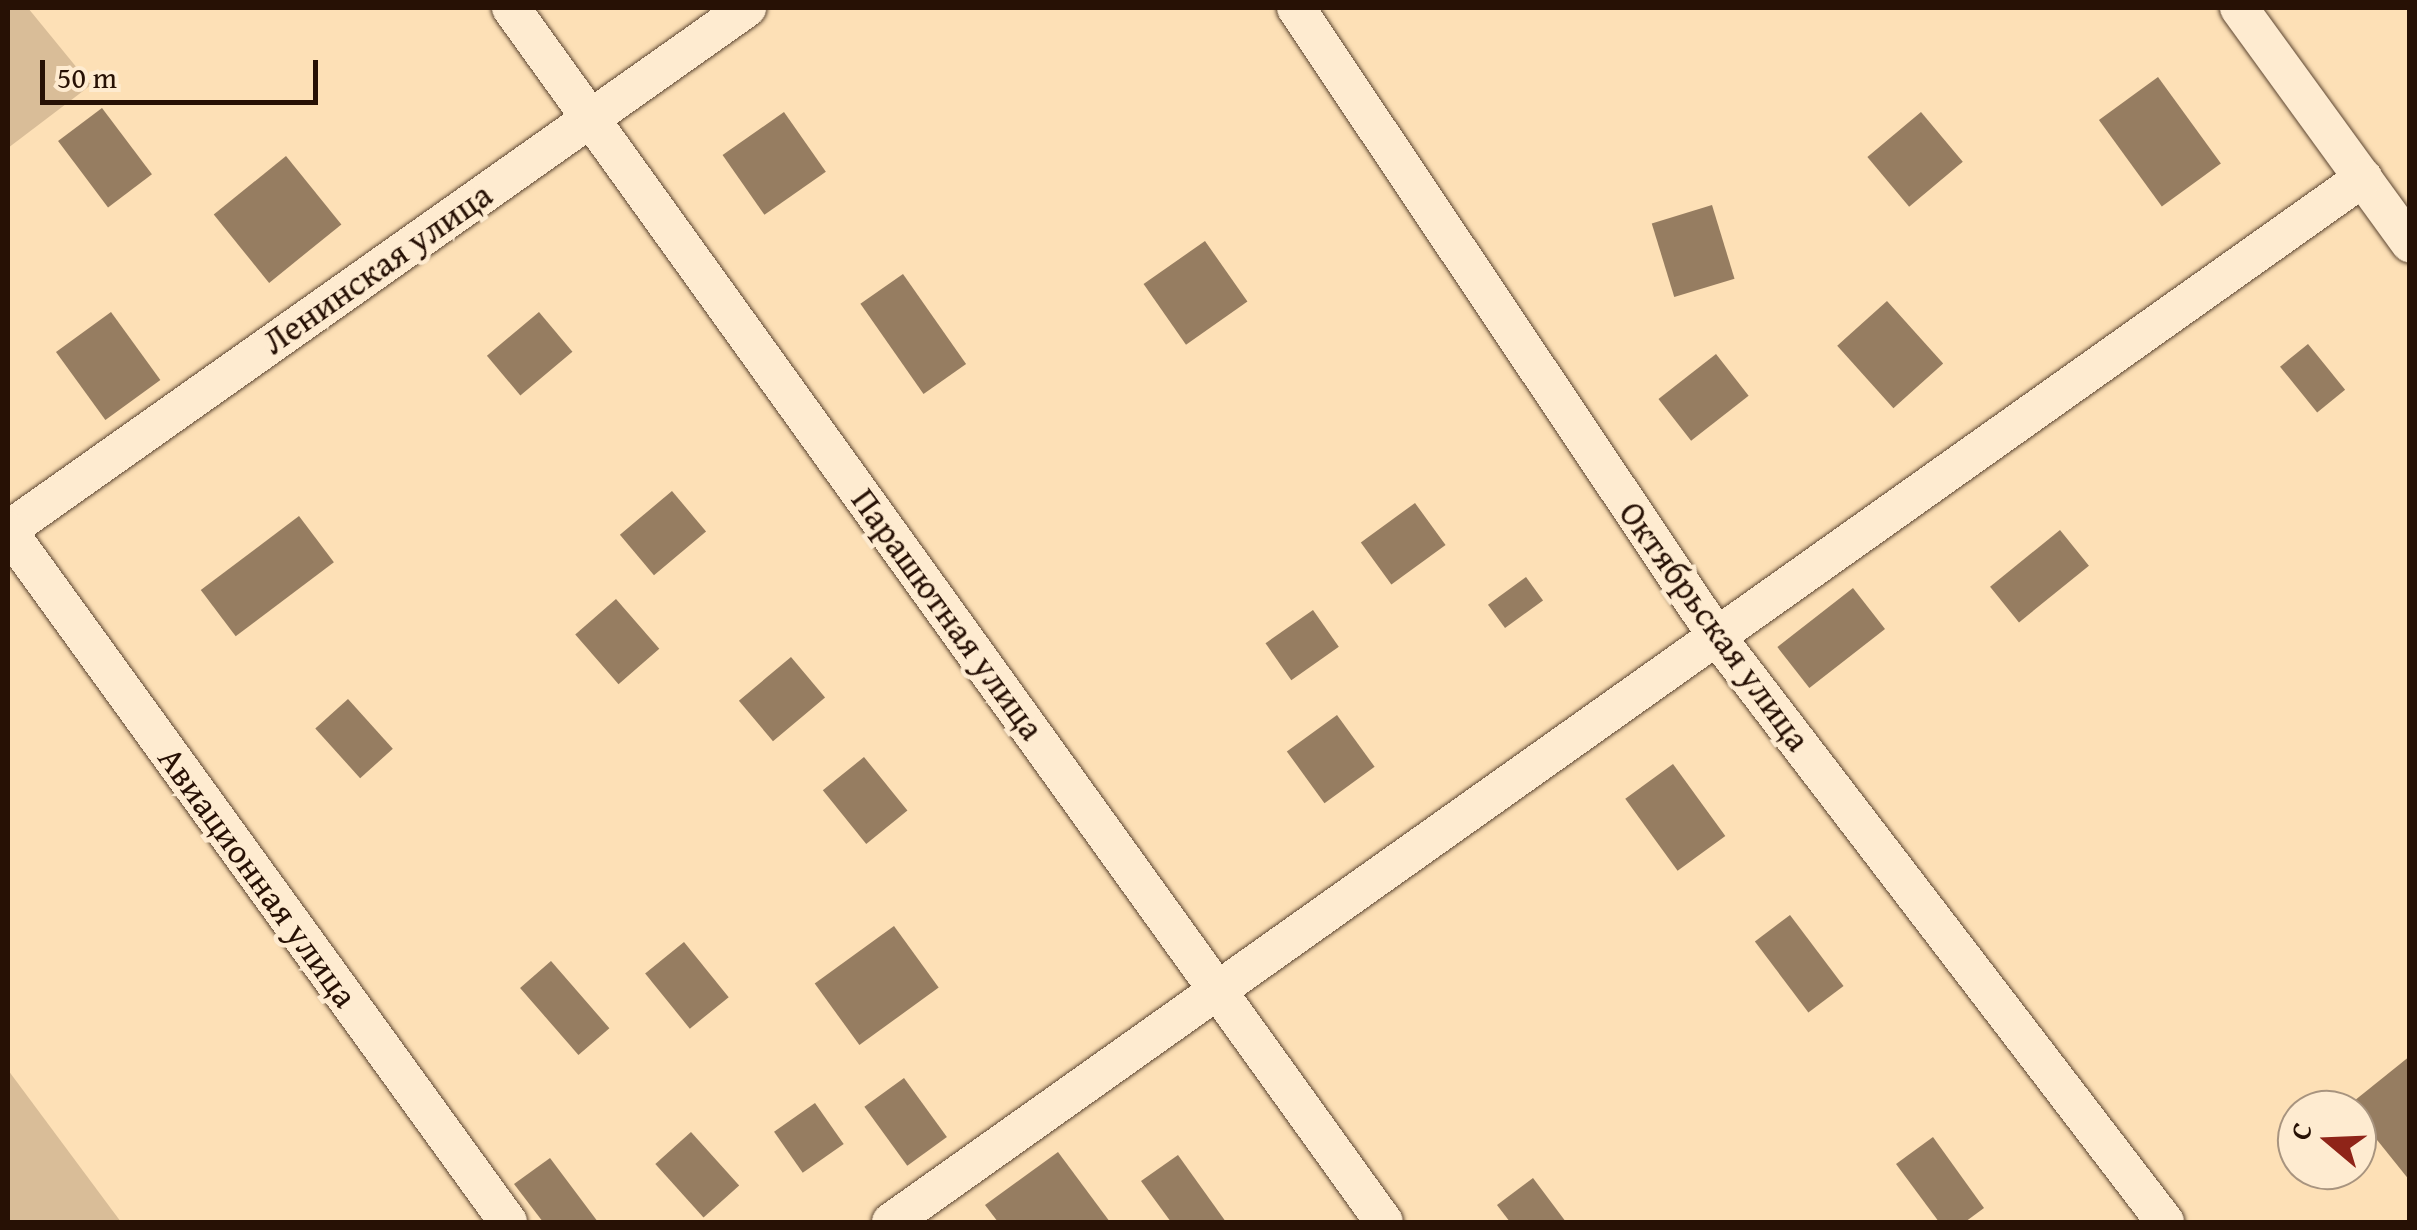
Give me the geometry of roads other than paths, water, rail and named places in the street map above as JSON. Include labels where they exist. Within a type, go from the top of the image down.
[{"type":"street","name":"Парашютная улица","points":[[510,8],[1384,1222]]},
{"type":"street","name":"Ленинская улица","points":[[8,530],[747,8]]},
{"type":"street","name":"Октябрьская улица","points":[[1296,8],[1717,638],[2166,1222]]},
{"type":"street","points":[[2239,8],[2410,243]]},
{"type":"street","points":[[891,1222],[2363,178]]},
{"type":"street","name":"Авиационная улица","points":[[8,530],[508,1222]]}]
